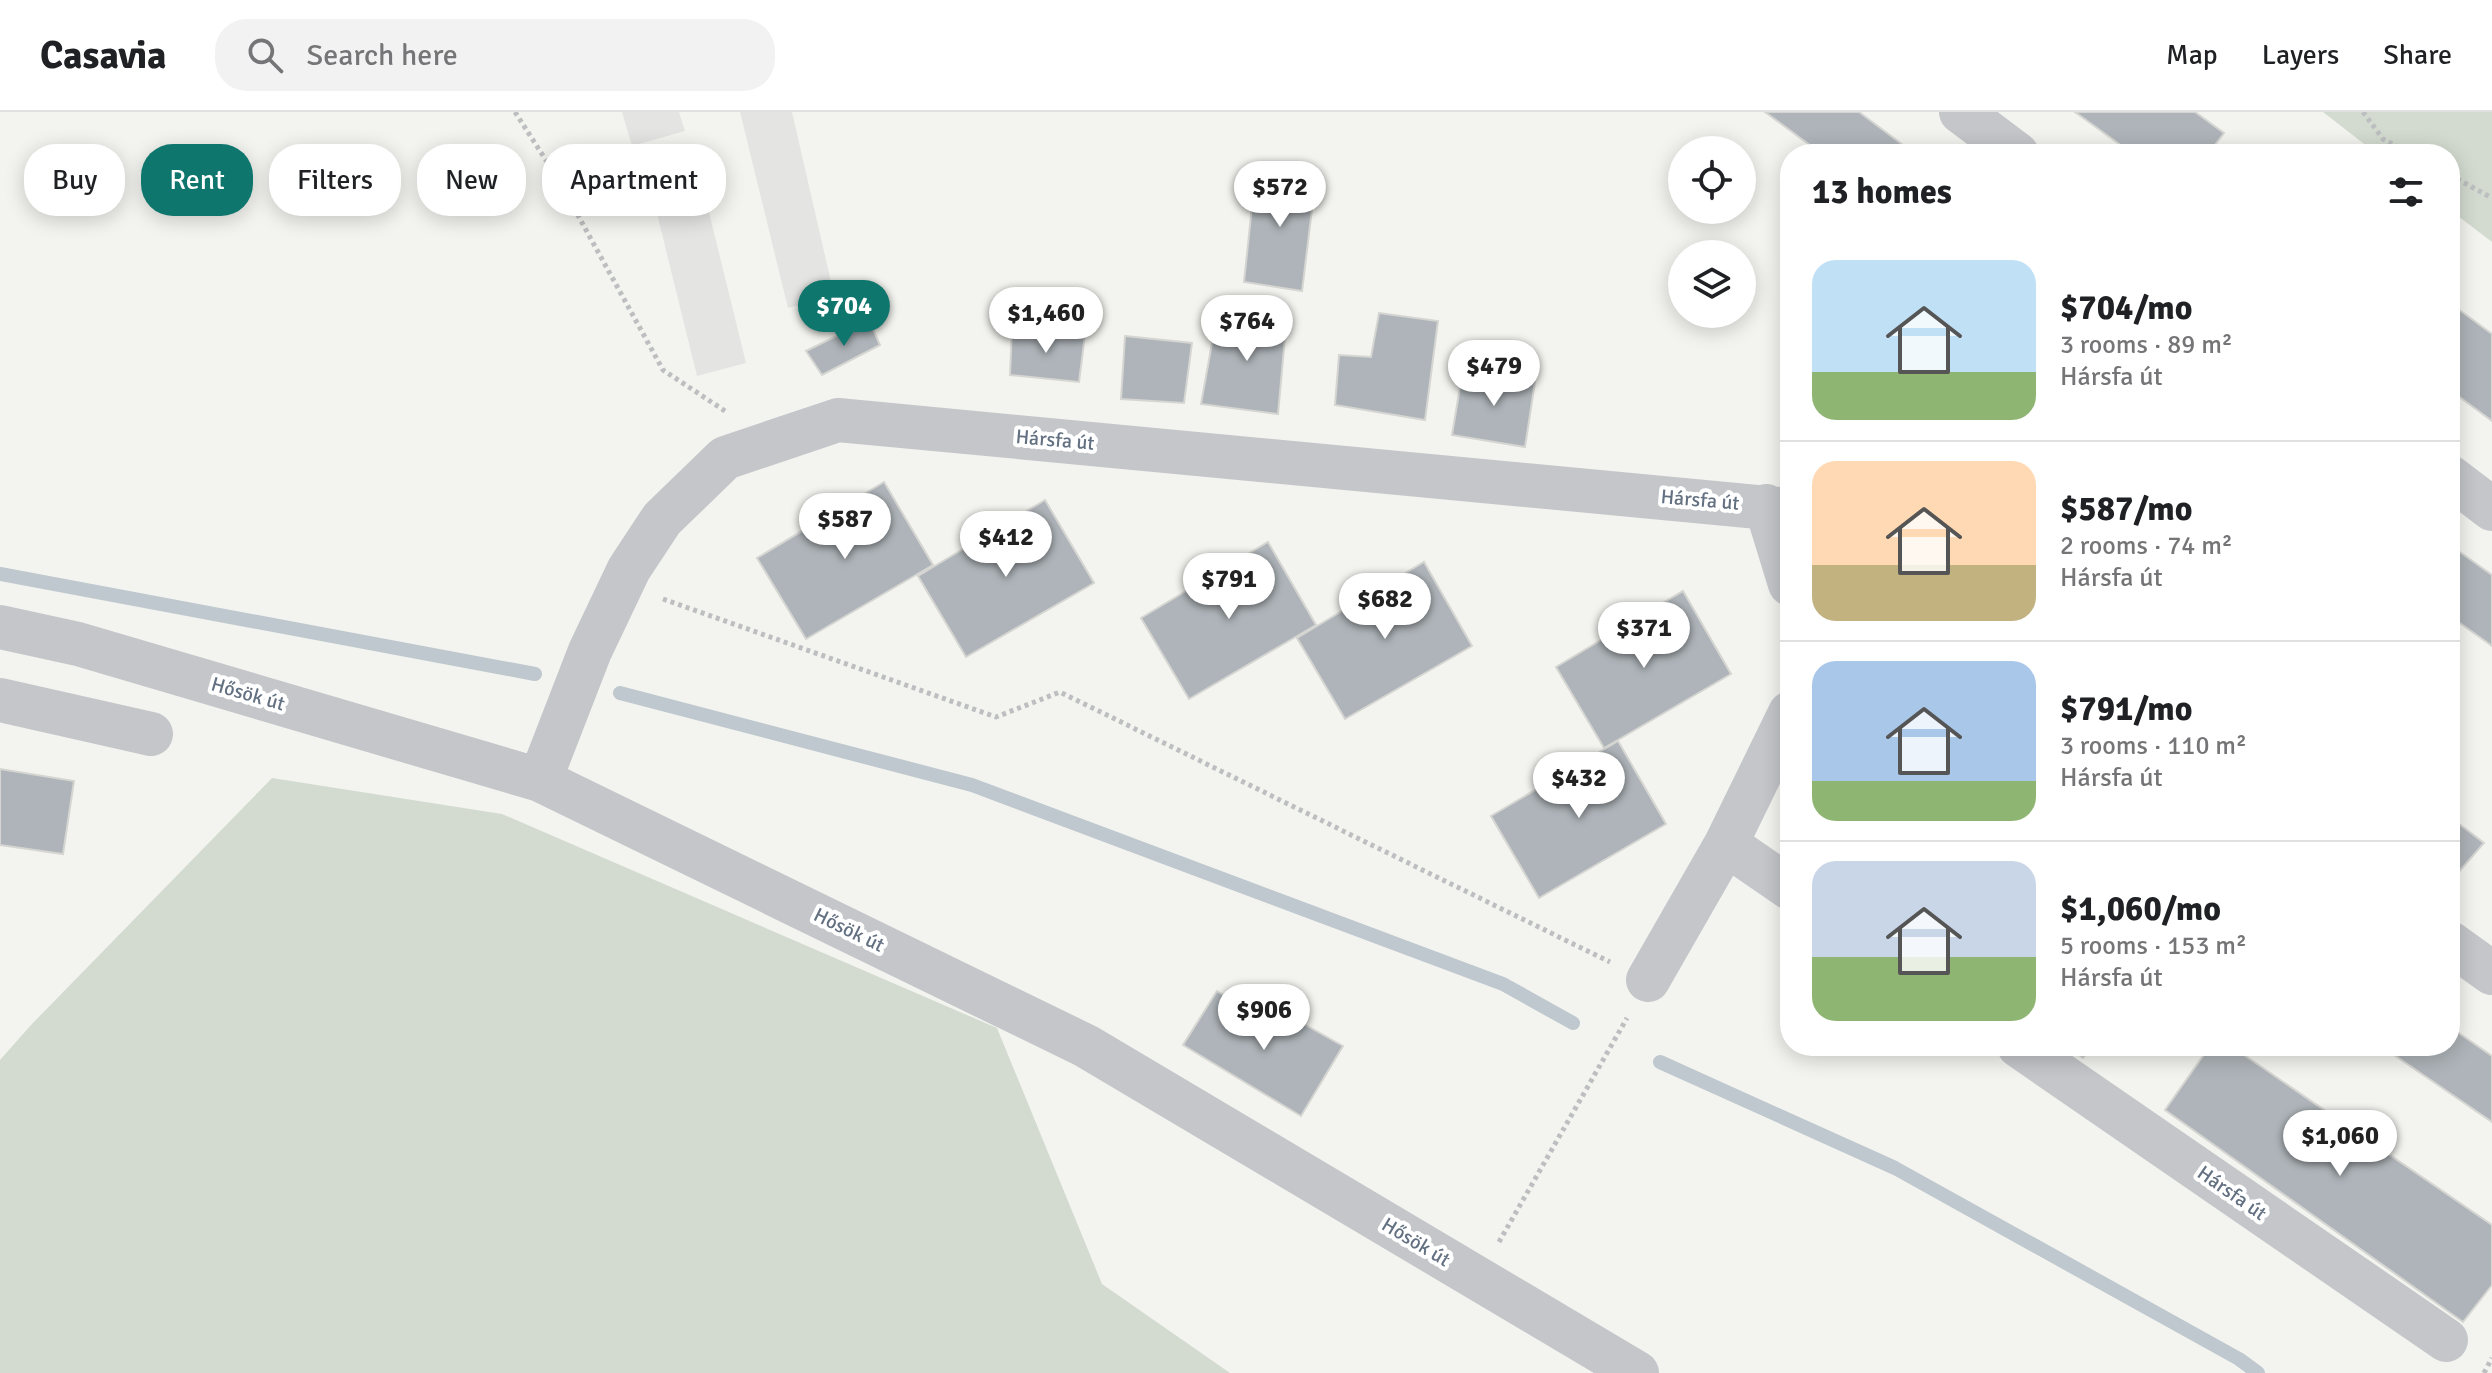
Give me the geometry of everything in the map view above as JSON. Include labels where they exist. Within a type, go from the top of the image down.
[{"type":"street","points":[[1961,112],[2004,144]]},
{"type":"street","name":"Hársfa út","points":[[540,780],[590,651],[621,584],[662,519],[725,458],[838,420],[1778,508]]},
{"type":"street","points":[[2460,485],[2492,509]]},
{"type":"street","name":"Hősök út","points":[[0,627],[78,644],[540,780],[1086,1046],[1637,1373]]},
{"type":"street","points":[[0,700],[151,734]]},
{"type":"street","points":[[1648,980],[1726,844],[1780,733]]},
{"type":"street","points":[[1726,844],[1780,881]]},
{"type":"street","points":[[2460,950],[2492,973]]},
{"type":"street","name":"Hársfa út","points":[[2034,1056],[2446,1340]]},
{"type":"path","points":[[515,112],[558,179],[663,370],[772,442]]},
{"type":"path","points":[[2363,112],[2383,139],[2392,144]]},
{"type":"path","points":[[2460,180],[2492,198]]},
{"type":"path","points":[[621,584],[996,717],[1060,692],[1648,980],[1478,1279]]},
{"type":"path","points":[[2484,1373],[2492,1358]]},
{"type":"shaded area","points":[[622,112],[679,112],[685,131],[631,144]]},
{"type":"shaded area","points":[[740,112],[792,112],[834,295],[788,308]]},
{"type":"shaded area","points":[[2323,112],[2492,112],[2492,242],[2460,218],[2460,144],[2364,144]]},
{"type":"shaded area","points":[[658,216],[710,216],[746,363],[697,376]]},
{"type":"shaded area","points":[[272,778],[502,814],[997,1028],[1102,1284],[1230,1373],[0,1373],[0,1060]]},
{"type":"building","points":[[1765,112],[1859,112],[1902,144],[1808,144]]},
{"type":"building","points":[[2075,112],[2195,112],[2224,133],[2216,144],[2119,144]]},
{"type":"building","points":[[1256,168],[1316,177],[1302,291],[1244,282]]},
{"type":"building","points":[[2460,310],[2492,334],[2492,421],[2460,397]]},
{"type":"building","points":[[1237,311],[1287,315],[1278,414],[1201,404],[1216,321],[1235,324]]},
{"type":"building","points":[[1379,313],[1438,321],[1425,420],[1335,405],[1339,355],[1371,357]]},
{"type":"building","points":[[869,320],[880,345],[822,375],[806,351]]},
{"type":"building","points":[[1012,327],[1085,335],[1079,382],[1010,375]]},
{"type":"building","points":[[1125,336],[1192,343],[1184,403],[1121,399]]},
{"type":"building","points":[[1463,369],[1535,382],[1525,447],[1452,435]]},
{"type":"building","points":[[884,482],[933,565],[806,639],[757,558]]},
{"type":"building","points":[[1045,500],[1094,583],[966,657],[918,576]]},
{"type":"building","points":[[1268,542],[1316,625],[1189,699],[1141,618]]},
{"type":"building","points":[[2460,552],[2492,575],[2492,646],[2460,623]]},
{"type":"building","points":[[1424,562],[1472,646],[1345,719],[1297,638]]},
{"type":"building","points":[[1683,591],[1731,674],[1604,748],[1556,667]]},
{"type":"building","points":[[1618,741],[1666,824],[1539,898],[1491,816]]},
{"type":"building","points":[[0,769],[74,781],[63,854],[0,845]]},
{"type":"building","points":[[2460,825],[2484,843],[2460,871]]},
{"type":"building","points":[[1217,991],[1279,1029],[1286,1014],[1343,1046],[1301,1116],[1183,1045]]},
{"type":"building","points":[[2460,1034],[2492,1056],[2492,1122],[2396,1056],[2460,1056]]},
{"type":"building","points":[[2203,1056],[2246,1056],[2492,1225],[2492,1285],[2463,1322],[2165,1110]]},
{"type":"waterway","points":[[0,574],[535,674]]},
{"type":"waterway","points":[[620,693],[972,785],[1503,984],[1573,1023]]},
{"type":"waterway","points":[[1660,1062],[1895,1168],[2239,1359],[2258,1373]]}]
